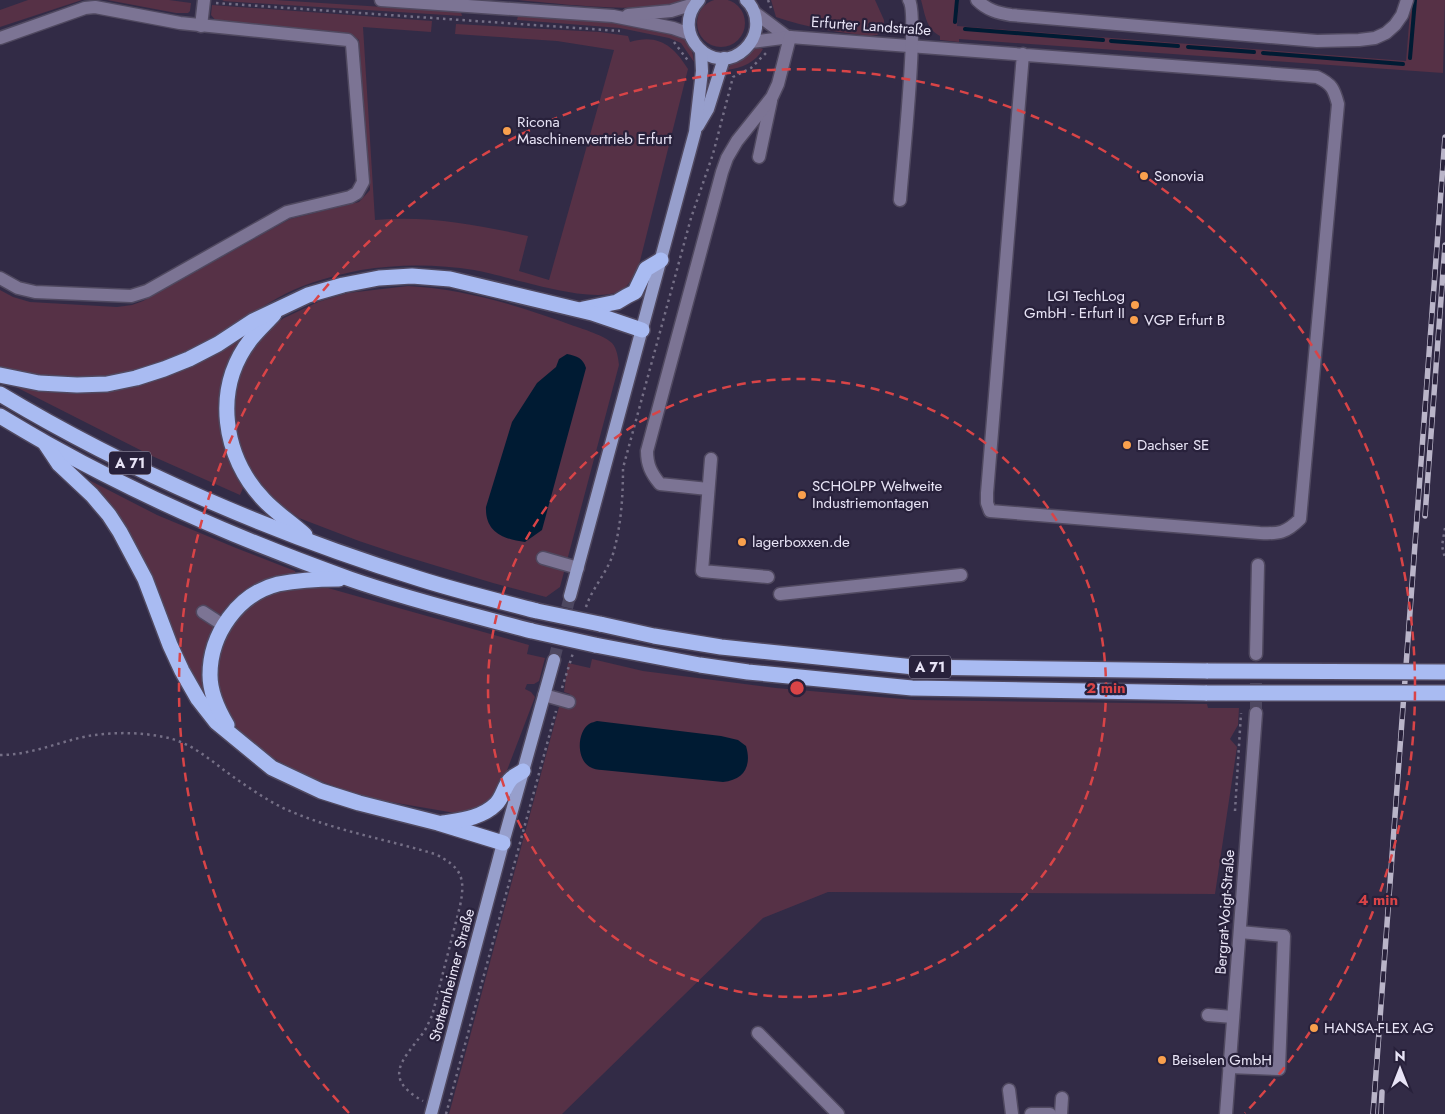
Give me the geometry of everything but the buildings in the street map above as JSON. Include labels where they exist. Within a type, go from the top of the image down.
[{"type":"highway","points":[[579,310],[617,302],[635,292],[646,269],[661,260]]},
{"type":"highway","points":[[0,375],[39,383],[77,385],[107,384],[136,378],[189,359],[218,344],[252,321],[308,295],[343,285],[379,278],[412,276],[450,279],[579,310],[642,330]]},
{"type":"highway","points":[[280,309],[250,339],[233,372],[226,408],[228,427],[231,446],[239,466],[250,483],[265,502],[316,544]]},
{"type":"highway","name":"A 71","points":[[0,394],[74,435],[145,470],[252,518],[316,544],[420,580],[537,611],[654,636],[720,646],[914,666],[1208,671],[1445,672]]},
{"type":"highway","name":"A 71","points":[[0,416],[46,443],[167,504],[293,558],[352,579],[532,631],[595,646],[738,671],[912,688],[1445,693]]},
{"type":"highway","points":[[46,443],[59,464],[92,496],[109,515],[120,532],[145,580],[170,646],[198,699],[216,722],[272,768],[321,791],[503,843]]},
{"type":"highway","points":[[234,737],[213,696],[210,676],[212,654],[223,625],[241,604],[277,585],[316,579],[352,579]]},
{"type":"highway","points":[[438,823],[470,818],[495,805],[509,780],[523,771]]},
{"type":"main road","points":[[697,2],[688,20],[690,34],[695,45],[708,55],[724,58],[739,53],[751,42],[755,33],[756,22],[754,12],[746,0]]},
{"type":"main road","points":[[570,596],[695,132],[702,71],[701,51]]},
{"type":"main road","points":[[695,132],[708,109],[724,58]]},
{"type":"main road","name":"Stotternheimer Straße","points":[[432,1110],[554,660]]},
{"type":"street","points":[[381,0],[613,16],[673,28],[690,34]]},
{"type":"street","points":[[900,200],[911,46],[912,6],[909,0]]},
{"type":"street","points":[[977,0],[985,7],[996,12],[1011,15],[1317,40],[1375,38],[1395,26],[1402,15],[1406,0]]},
{"type":"street","points":[[201,26],[204,1]]},
{"type":"street","points":[[613,16],[671,11],[697,2]]},
{"type":"street","points":[[0,38],[85,8],[95,7],[201,26],[348,40],[352,44],[362,182],[357,193],[288,212],[147,291],[131,296],[36,292],[18,288],[0,278]]},
{"type":"street","points":[[754,12],[788,37],[759,157]]},
{"type":"street","name":"Erfurter Landstraße","points":[[751,42],[788,37],[1023,54],[1317,78],[1328,83],[1335,92],[1338,104],[1300,519],[1291,528],[1279,534],[1260,533],[990,511],[987,503],[987,493],[1023,54]]},
{"type":"street","points":[[708,489],[660,484],[647,464],[647,450],[724,165],[737,141],[772,97]]},
{"type":"street","points":[[711,458],[702,571],[768,577]]},
{"type":"street","points":[[543,558],[578,568]]},
{"type":"street","points":[[1256,654],[1258,565]]},
{"type":"street","points":[[780,594],[961,575]]},
{"type":"street","points":[[202,612],[223,625]]},
{"type":"street","points":[[544,695],[564,700]]},
{"type":"street","name":"Bergrat-Voigt-Straße","points":[[1226,1114],[1256,713]]},
{"type":"street","points":[[1229,1067],[1279,1069],[1284,936],[1240,932]]},
{"type":"street","points":[[1208,1015],[1233,1017]]},
{"type":"street","points":[[758,1033],[838,1114]]},
{"type":"street","points":[[1009,1090],[1012,1114]]},
{"type":"street","points":[[1061,1114],[1062,1098]]},
{"type":"street","points":[[1033,1114],[1050,1114]]},
{"type":"path","points":[[768,0],[772,12]]},
{"type":"path","points":[[204,1],[623,32]]},
{"type":"path","points":[[674,42],[689,63]]},
{"type":"path","points":[[584,614],[589,596],[612,556],[622,506],[623,468],[691,218],[712,154],[733,77],[751,68],[766,55]]},
{"type":"path","points":[[1445,528],[1442,546],[1445,558]]},
{"type":"path","points":[[446,1114],[564,700],[573,652]]},
{"type":"path","points":[[0,755],[12,755],[38,750],[88,736],[104,734],[164,737],[183,742],[202,753],[257,793],[283,808],[318,821],[435,854],[451,862],[461,874],[464,891],[432,1016],[425,1031],[404,1058],[399,1070],[402,1084],[408,1093],[432,1110]]},
{"type":"shaded area","points":[[716,-1],[726,-1],[735,3],[741,9],[745,23],[741,37],[735,43],[726,47],[716,47],[707,43],[701,37],[697,28],[697,18],[701,9],[707,3]]},
{"type":"shaded area","points":[[28,0],[82,0],[0,27],[0,10]]},
{"type":"shaded area","points":[[107,0],[169,0],[191,3],[188,13],[176,13]]},
{"type":"shaded area","points":[[275,0],[461,12],[462,16],[222,1]]},
{"type":"shaded area","points":[[518,0],[685,0],[671,5],[629,8],[579,6]]},
{"type":"shaded area","points":[[771,0],[875,0],[884,20],[884,31],[870,36],[799,24],[776,17]]},
{"type":"shaded area","points":[[921,0],[959,0],[957,26],[1406,61],[1411,0],[1445,0],[1443,73],[959,39],[959,42],[940,40],[940,36],[929,25]]},
{"type":"shaded area","points":[[212,5],[432,21],[431,32],[363,27],[375,220],[433,220],[490,228],[528,236],[519,271],[549,280],[614,50],[557,41],[455,34],[456,24],[600,32],[628,36],[630,42],[649,39],[671,48],[688,69],[637,273],[621,291],[604,295],[568,292],[460,268],[403,266],[361,270],[322,279],[294,290],[195,348],[149,367],[99,377],[73,378],[48,377],[0,367],[0,290],[13,297],[30,302],[117,307],[132,305],[143,301],[290,219],[359,202],[370,190],[359,40],[349,33],[217,22],[211,15]]},
{"type":"shaded area","points":[[518,16],[610,22],[647,27],[679,36],[686,40],[691,49],[694,62],[681,43],[669,38],[620,28],[517,20]]},
{"type":"shaded area","points":[[758,47],[763,49],[752,61],[738,68],[727,70],[740,56]]},
{"type":"shaded area","points":[[408,286],[450,291],[513,305],[594,333],[609,340],[615,348],[619,365],[560,587],[546,597],[404,556],[299,518],[269,497],[244,464],[234,427],[235,391],[246,358],[255,343],[269,328],[284,318],[318,302],[348,293]]},
{"type":"shaded area","points":[[244,335],[226,374],[221,392],[219,411],[224,449],[243,488],[240,495],[152,456],[12,385],[35,389],[81,392],[126,387],[170,375],[191,366]]},
{"type":"shaded area","points":[[83,477],[157,515],[295,571],[296,574],[253,586],[236,597],[220,615],[214,615],[213,630],[208,641],[204,663],[208,698],[204,700],[194,686],[144,566]]},
{"type":"shaded area","points":[[305,586],[328,588],[529,645],[527,654],[545,658],[539,681],[534,684],[527,684],[525,689],[535,697],[501,786],[482,806],[470,812],[455,813],[385,801],[347,791],[302,774],[261,751],[237,728],[226,710],[216,685],[216,661],[235,616],[270,593]]},
{"type":"shaded area","points":[[592,659],[643,671],[776,688],[914,700],[1207,704],[1208,708],[1239,708],[1238,725],[1230,739],[1237,747],[1215,894],[828,892],[763,918],[562,1114],[449,1114],[559,707],[567,706],[570,694],[564,692],[568,663],[590,668]]},
{"type":"water","points":[[567,354],[579,358],[586,368],[542,530],[525,542],[509,539],[492,528],[486,516],[486,507],[512,422],[537,383],[556,367],[559,359]]},
{"type":"water","points":[[597,721],[721,736],[738,740],[746,746],[748,753],[747,766],[741,775],[730,781],[723,782],[594,769],[585,763],[582,758],[580,739],[585,728],[590,723]]},
{"type":"waterway","points":[[955,22],[957,0]]},
{"type":"waterway","points":[[1410,58],[1415,0]]},
{"type":"waterway","points":[[965,29],[1103,40]]},
{"type":"waterway","points":[[1111,41],[1178,46]]},
{"type":"waterway","points":[[1188,47],[1254,52]]},
{"type":"waterway","points":[[1263,53],[1403,64]]},
{"type":"tunnel","points":[[554,660],[570,596]]},
{"type":"tunnel","points":[[1256,654],[1256,713]]},
{"type":"railway","points":[[1373,1114],[1445,137]]},
{"type":"railway","points":[[1425,516],[1445,245]]},
{"type":"railway","points":[[1381,1114],[1382,1092]]},
{"type":"place","name":"Ricona Maschinenvertrieb Erfurt","points":[[507,131]]},
{"type":"place","name":"Sonovia","points":[[1144,176]]},
{"type":"place","name":"LGI TechLog GmbH - Erfurt II","points":[[1135,305]]},
{"type":"place","name":"VGP Erfurt B","points":[[1134,320]]},
{"type":"place","name":"Dachser SE","points":[[1127,445]]},
{"type":"place","name":"SCHOLPP Weltweite Industriemontagen","points":[[802,495]]},
{"type":"place","name":"lagerboxxen.de","points":[[742,542]]},
{"type":"place","name":"HANSA-FLEX AG","points":[[1314,1028]]},
{"type":"place","name":"Beiselen GmbH","points":[[1162,1060]]}]
